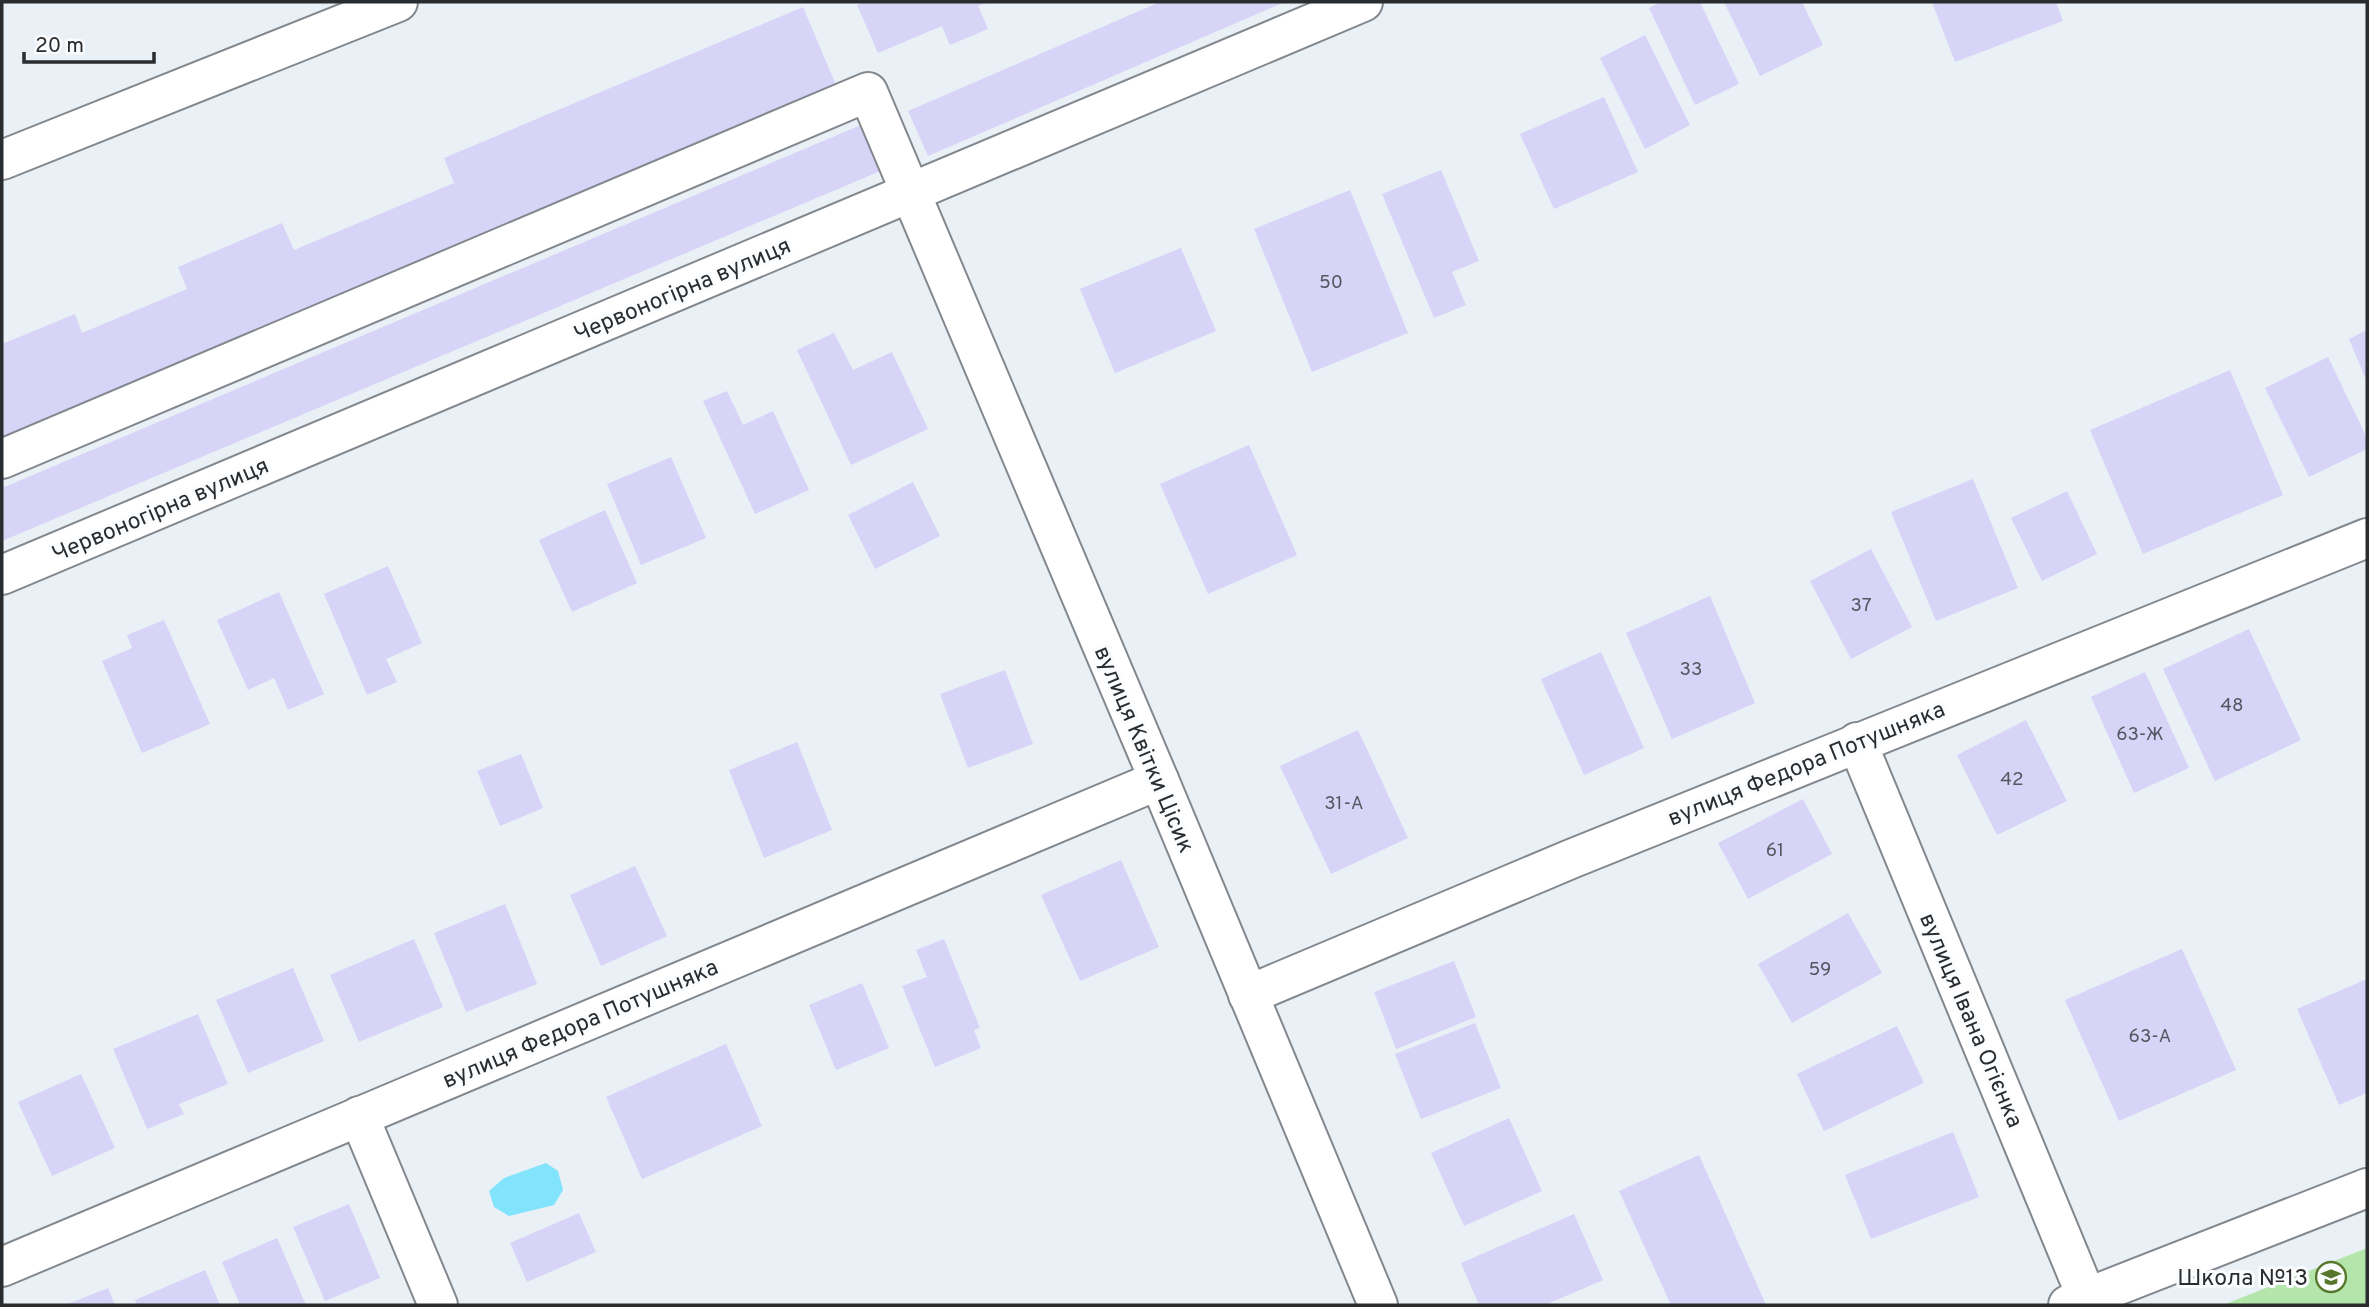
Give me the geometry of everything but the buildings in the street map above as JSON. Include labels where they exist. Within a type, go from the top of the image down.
[{"type":"street","points":[[2,160],[398,2]]},
{"type":"street","name":"Червоногірна вулиця","points":[[2,575],[1363,2]]},
{"type":"street","name":"вулиця Квітки Цісик","points":[[2,459],[868,92],[1378,1305]]},
{"type":"street","name":"вулиця Федора Потушняка","points":[[1248,995],[1857,742],[2367,538]]},
{"type":"street","name":"вулиця Івана Огієнка","points":[[1857,742],[2078,1302]]},
{"type":"street","name":"вулиця Федора Потушняка","points":[[2,1267],[1159,780]]},
{"type":"street","points":[[359,1116],[438,1305]]},
{"type":"street","points":[[2078,1302],[2367,1188]]},
{"type":"green space","name":"Школа №13","points":[[2367,1248],[2367,1305],[2223,1305]]},
{"type":"water","points":[[546,1163],[558,1171],[563,1190],[554,1205],[509,1216],[494,1207],[489,1191],[504,1178]]},
{"type":"place","name":"Школа №13","points":[[2331,1277]]}]
